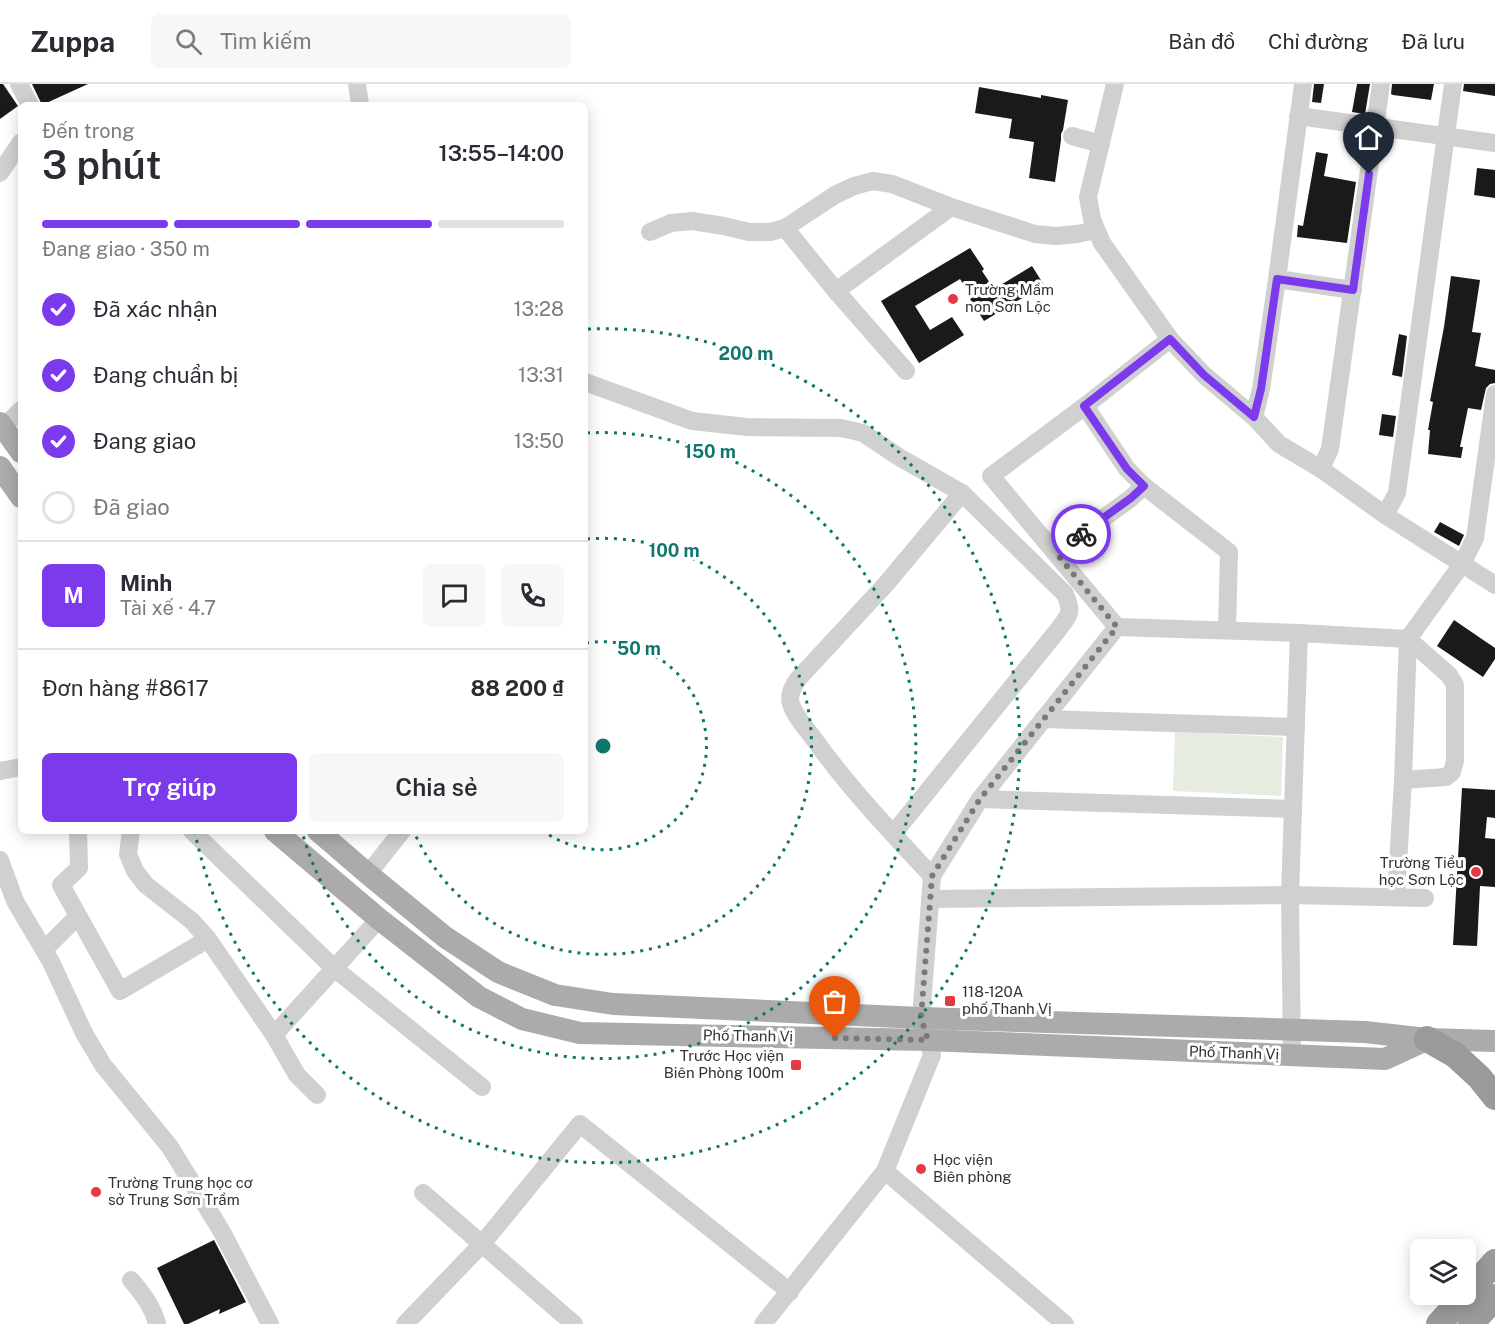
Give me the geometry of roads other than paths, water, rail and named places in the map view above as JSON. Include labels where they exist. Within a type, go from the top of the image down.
[{"type":"highway","points":[[1427,1039],[1455,1055],[1479,1077],[1495,1097]]},
{"type":"highway","points":[[1439,1324],[1495,1262]]},
{"type":"highway","points":[[1471,1324],[1495,1297]]},
{"type":"main road","points":[[2,425],[18,448]]},
{"type":"main road","points":[[0,467],[18,493]]},
{"type":"main road","name":"Phố Thanh Vị","points":[[279,834],[379,919],[479,997],[522,1019],[580,1033],[928,1040],[1385,1059],[1427,1039]]},
{"type":"main road","name":"Phố Thanh Vị","points":[[321,834],[445,937],[498,972],[555,995],[613,1004],[921,1018],[1365,1032],[1427,1039],[1495,1041]]},
{"type":"main road","points":[[921,1018],[928,1040]]},
{"type":"street","points":[[20,84],[29,102]]},
{"type":"street","points":[[357,84],[360,102]]},
{"type":"street","points":[[1115,84],[1088,197],[1092,219],[1102,243],[1170,339],[1204,375],[1254,417],[1279,444],[1321,469],[1385,515],[1495,585]]},
{"type":"street","points":[[1254,417],[1261,389],[1303,84]]},
{"type":"street","points":[[1321,469],[1330,449],[1381,84]]},
{"type":"street","points":[[1385,515],[1397,493],[1454,84]]},
{"type":"street","points":[[1298,116],[1495,143]]},
{"type":"street","points":[[1072,136],[1101,144]]},
{"type":"street","points":[[0,173],[18,146]]},
{"type":"street","points":[[650,232],[671,222],[692,221],[748,232],[770,232],[785,228],[835,195],[854,186],[873,181],[892,184],[951,207],[1035,234],[1056,236],[1096,230]]},
{"type":"street","points":[[836,291],[951,207]]},
{"type":"street","points":[[785,228],[906,371]]},
{"type":"street","points":[[1277,279],[1353,290]]},
{"type":"street","points":[[1170,339],[991,476],[1117,627],[1408,639],[1449,675],[1455,685],[1455,762],[1452,772],[1446,777],[1403,780]]},
{"type":"street","points":[[588,383],[692,421],[747,427],[842,428],[863,433],[899,457],[962,493],[1065,594],[1070,607],[1068,615],[1058,630],[893,834]]},
{"type":"street","points":[[1396,897],[1408,639],[1462,564],[1475,538],[1495,394]]},
{"type":"street","points":[[1084,406],[1127,469],[1144,486],[1229,552],[1227,630]]},
{"type":"street","points":[[2,425],[18,412]]},
{"type":"street","points":[[1056,553],[1144,486]]},
{"type":"street","points":[[932,876],[839,771],[796,715],[790,702],[791,690],[798,679],[886,584],[962,493]]},
{"type":"street","points":[[921,1018],[932,876],[980,799],[1117,627]]},
{"type":"street","points":[[1292,1055],[1290,895],[1299,633]]},
{"type":"street","points":[[1043,719],[1296,727]]},
{"type":"street","points":[[0,771],[18,768]]},
{"type":"street","points":[[980,799],[1293,809]]},
{"type":"street","points":[[78,834],[79,868],[61,885],[120,992],[208,939]]},
{"type":"street","points":[[131,834],[128,854],[135,871],[146,885],[192,921],[208,939],[274,1035],[297,1075],[317,1095]]},
{"type":"street","points":[[195,834],[335,969],[482,1087]]},
{"type":"street","points":[[368,874],[400,834]]},
{"type":"street","points":[[0,860],[4,883],[51,963],[84,1033],[103,1065],[170,1147],[222,1232],[270,1324]]},
{"type":"street","points":[[930,898],[1290,895],[1425,898]]},
{"type":"street","points":[[44,950],[78,916]]},
{"type":"street","points":[[274,1035],[379,919]]},
{"type":"street","points":[[764,1324],[885,1171],[932,1055],[928,1040]]},
{"type":"street","points":[[405,1324],[482,1244],[580,1124],[790,1292]]},
{"type":"street","points":[[885,1171],[1065,1324]]},
{"type":"street","points":[[423,1193],[574,1324]]},
{"type":"street","points":[[131,1280],[146,1300],[157,1324]]},
{"type":"place","name":"Trường Mầm non Sơn Lộc","points":[[953,299]]},
{"type":"place","name":"Trường Tiểu học Sơn Lộc","points":[[1476,872]]},
{"type":"place","name":"118-120A phố Thanh Vị","points":[[950,1001]]},
{"type":"place","name":"Trước Học viện Biên Phòng 100m","points":[[796,1065]]},
{"type":"place","name":"Học viện Biên phòng","points":[[921,1169]]},
{"type":"place","name":"Trường Trung học cơ sở Trung Sơn Trầm","points":[[96,1192]]}]
